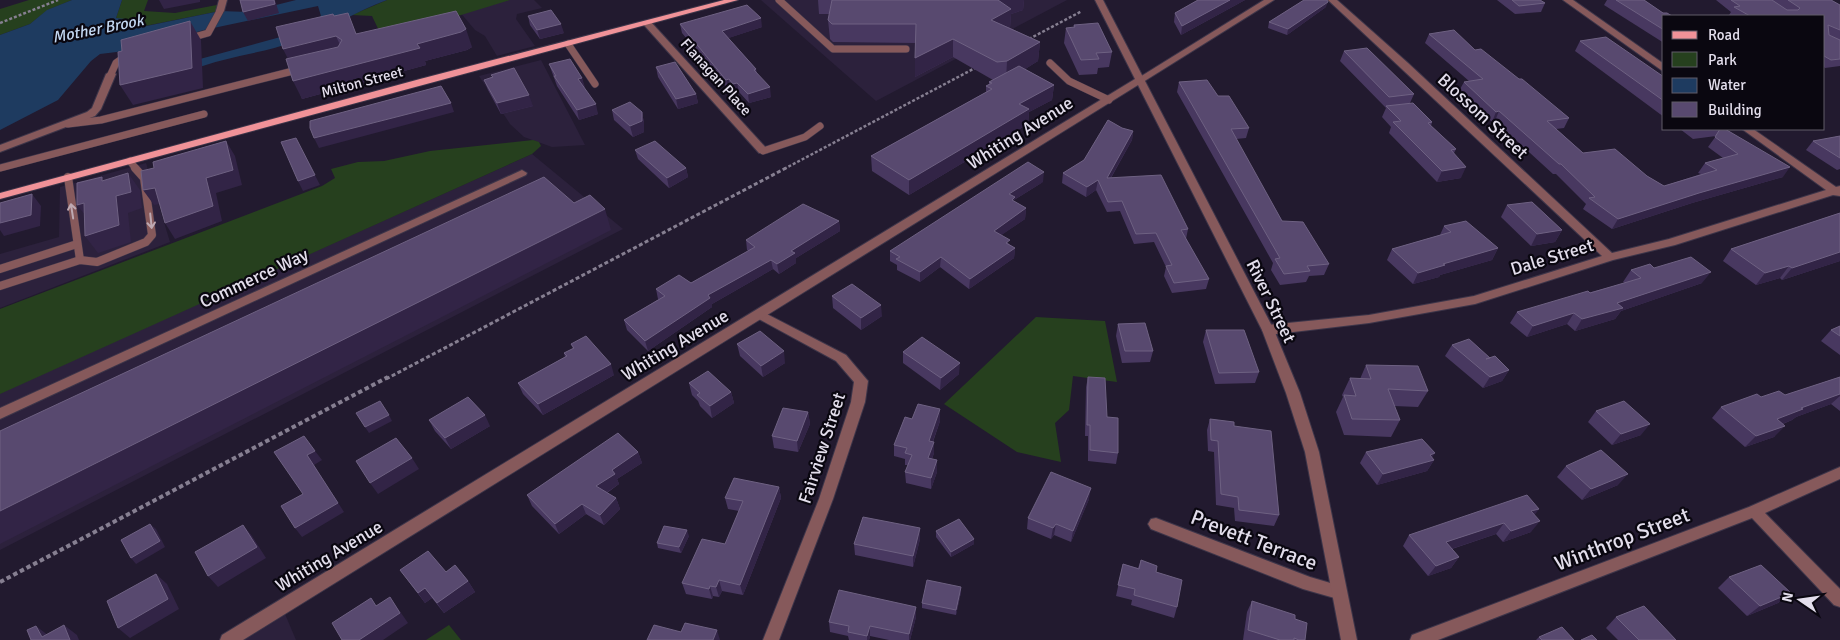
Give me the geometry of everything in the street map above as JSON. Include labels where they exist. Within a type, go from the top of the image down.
[{"type":"main road","name":"Milton Street","points":[[0,196],[734,0]]},
{"type":"street","points":[[220,10],[222,0]]},
{"type":"street","name":"River Street","points":[[1100,0],[1268,330],[1293,393],[1312,452],[1338,592],[1349,640]]},
{"type":"street","name":"Whiting Avenue","points":[[232,639],[1270,0]]},
{"type":"street","name":"Blossom Street","points":[[1332,0],[1405,65],[1610,258]]},
{"type":"street","points":[[1567,0],[1662,68]]},
{"type":"street","name":"Flanagan Place","points":[[647,24],[763,152]]},
{"type":"street","points":[[0,149],[91,114],[96,109],[111,74]]},
{"type":"street","points":[[1748,130],[1838,191]]},
{"type":"street","name":"Commerce Way","points":[[0,414],[522,174]]},
{"type":"street","name":"Dale Street","points":[[1268,330],[1369,319],[1475,300],[1838,191]]},
{"type":"street","name":"Fairview Street","points":[[761,314],[842,358],[862,382],[858,402],[826,499],[771,640]]},
{"type":"street","name":"Winthrop Street","points":[[1418,640],[1754,511],[1840,472]]},
{"type":"street","points":[[1754,511],[1840,600]]},
{"type":"street","name":"Prevett Terrace","points":[[1156,524],[1293,578],[1338,592]]},
{"type":"lane","points":[[779,0],[833,49],[906,49]]},
{"type":"lane","points":[[180,40],[208,33],[220,10]]},
{"type":"lane","points":[[568,44],[595,84]]},
{"type":"lane","points":[[111,74],[119,60],[133,53]]},
{"type":"lane","points":[[1050,63],[1069,81],[1109,100]]},
{"type":"lane","points":[[68,124],[101,120],[307,68]]},
{"type":"lane","points":[[0,168],[204,114]]},
{"type":"lane","points":[[763,152],[804,137],[820,126]]},
{"type":"lane","points":[[0,286],[80,260],[97,262],[146,242],[152,235],[144,178],[130,161]]},
{"type":"lane","points":[[130,177],[138,170]]},
{"type":"lane","points":[[68,177],[80,260]]},
{"type":"lane","points":[[69,192],[81,195]]},
{"type":"lane","points":[[0,270],[77,244]]},
{"type":"path","points":[[0,23],[58,0]]},
{"type":"path","points":[[1021,44],[1082,12]]},
{"type":"path","points":[[0,582],[978,66]]},
{"type":"shaded area","points":[[479,0],[534,0],[542,8],[517,14],[516,19],[535,46],[497,56],[485,36],[475,30],[459,11]]},
{"type":"shaded area","points":[[761,0],[1067,0],[876,101]]},
{"type":"shaded area","points":[[541,60],[585,145],[552,147],[524,137],[510,124],[479,76]]},
{"type":"shaded area","points":[[532,154],[623,229],[0,550],[0,393]]},
{"type":"shaded area","points":[[146,163],[170,242],[0,308],[0,254],[59,237],[60,187]]},
{"type":"shaded area","points":[[285,614],[296,640],[244,640]]},
{"type":"green space","points":[[29,0],[72,0],[48,10],[30,24],[0,35],[0,9]]},
{"type":"green space","points":[[122,0],[148,0],[144,11],[175,13],[222,4],[220,11],[110,33],[120,19],[116,18]]},
{"type":"green space","points":[[387,0],[510,0],[383,39],[372,16],[352,15]]},
{"type":"green space","points":[[533,140],[539,142],[541,146],[532,154],[0,394],[0,309],[322,186],[335,178],[331,169],[358,162],[384,161],[430,151]]},
{"type":"green space","points":[[1036,317],[1105,321],[1117,382],[1073,376],[1069,410],[1055,423],[1061,462],[1017,452],[944,404]]},
{"type":"green space","points":[[449,625],[461,640],[426,640]]},
{"type":"water","name":"Mother Brook","points":[[72,0],[122,0],[116,18],[125,19],[123,25],[112,33],[220,11],[248,12],[296,0],[387,0],[296,41],[217,61],[192,70],[189,62],[295,33],[321,16],[318,6],[204,30],[133,50],[100,54],[91,61],[58,100],[0,130],[0,35],[30,24],[47,10]]},
{"type":"building","points":[[240,0],[274,0],[275,4],[243,12]]},
{"type":"building","points":[[832,0],[998,0],[1011,9],[991,20],[1040,42],[1007,61],[997,62],[953,39],[915,58],[916,24],[832,24],[828,20]]},
{"type":"building","points":[[1198,0],[1230,0],[1182,26],[1175,13]]},
{"type":"building","points":[[1304,0],[1327,0],[1328,2],[1288,29],[1269,22]]},
{"type":"building","points":[[1512,0],[1540,0],[1545,3],[1519,6]]},
{"type":"building","points":[[1616,0],[1644,0],[1663,13],[1670,15],[1662,15],[1662,29]]},
{"type":"building","points":[[1731,0],[1772,0],[1787,10],[1798,10],[1800,8],[1788,0],[1831,0],[1840,5],[1840,30],[1828,25],[1829,35],[1840,40],[1840,59],[1831,60],[1825,57],[1825,15],[1748,15],[1734,7],[1740,6]]},
{"type":"building","points":[[747,5],[761,18],[722,31],[770,87],[748,94],[737,83],[733,84],[729,79],[726,80],[680,24]]},
{"type":"building","points":[[551,10],[561,24],[537,30],[528,16]]},
{"type":"building","points":[[456,11],[466,29],[461,32],[417,44],[420,48],[293,81],[286,59],[338,47],[342,40],[336,36],[283,49],[276,27],[333,14],[334,16],[348,13],[356,34]]},
{"type":"building","points":[[190,21],[192,68],[120,85],[118,52],[122,51],[121,40]]},
{"type":"building","points":[[1098,23],[1112,52],[1096,53],[1099,59],[1081,60],[1066,28],[1075,27],[1074,25]]},
{"type":"building","points":[[1454,30],[1475,50],[1481,49],[1519,79],[1522,79],[1569,118],[1547,121],[1583,153],[1615,149],[1647,176],[1664,186],[1717,170],[1705,163],[1738,154],[1715,137],[1719,130],[1727,130],[1790,167],[1618,219],[1589,198],[1595,197],[1561,164],[1499,111],[1496,112],[1464,82],[1483,79],[1429,34]]},
{"type":"building","points":[[1606,37],[1662,76],[1662,100],[1580,41]]},
{"type":"building","points":[[1367,48],[1414,94],[1389,97],[1344,51]]},
{"type":"building","points":[[570,59],[582,78],[578,79],[596,104],[577,110],[554,76],[556,76],[549,64]]},
{"type":"building","points":[[675,62],[696,94],[676,99],[656,67]]},
{"type":"building","points":[[1019,66],[1054,85],[1019,104],[1029,109],[909,180],[871,156],[992,89],[986,86],[992,83],[989,82]]},
{"type":"building","points":[[514,68],[529,95],[497,103],[484,80],[493,77],[491,75]]},
{"type":"building","points":[[1207,80],[1218,96],[1229,96],[1249,128],[1231,129],[1282,221],[1303,222],[1329,264],[1307,266],[1310,271],[1284,274],[1275,259],[1280,258],[1179,82]]},
{"type":"building","points":[[441,86],[451,103],[314,138],[310,128],[310,121]]},
{"type":"building","points":[[630,102],[642,112],[642,121],[630,126],[612,110]]},
{"type":"building","points":[[1413,103],[1432,122],[1428,123],[1456,149],[1451,150],[1466,167],[1442,171],[1393,122],[1401,121],[1386,106]]},
{"type":"building","points":[[1108,120],[1122,128],[1133,131],[1107,178],[1161,175],[1188,229],[1181,230],[1209,279],[1174,283],[1166,266],[1172,265],[1156,233],[1136,234],[1122,201],[1108,202],[1098,180],[1087,187],[1063,173],[1084,160]]},
{"type":"building","points":[[1840,136],[1840,158],[1813,141]]},
{"type":"building","points":[[296,138],[315,175],[298,181],[281,142]]},
{"type":"building","points":[[226,141],[233,170],[206,178],[213,206],[165,223],[155,188],[143,190],[141,171],[154,168],[153,162]]},
{"type":"building","points":[[655,141],[686,168],[667,178],[635,150]]},
{"type":"building","points":[[1028,162],[1044,172],[1009,194],[1015,197],[1012,200],[1026,208],[994,231],[1010,240],[1006,243],[1015,248],[970,279],[941,257],[920,272],[896,259],[900,257],[890,251]]},
{"type":"building","points":[[128,173],[131,192],[116,196],[119,225],[85,236],[84,203],[77,205],[77,183],[102,177],[102,181]]},
{"type":"building","points":[[544,177],[574,203],[590,195],[605,209],[0,511],[0,431]]},
{"type":"building","points":[[32,194],[31,215],[0,223],[0,203]]},
{"type":"building","points":[[1532,202],[1562,230],[1537,234],[1507,205]]},
{"type":"building","points":[[803,204],[839,221],[791,251],[795,253],[777,264],[771,260],[708,295],[710,298],[645,341],[624,320],[665,296],[656,289],[679,275],[691,283],[755,247],[746,240]]},
{"type":"building","points":[[1840,213],[1840,252],[1792,268],[1789,266],[1765,273],[1731,249]]},
{"type":"building","points":[[1466,221],[1498,248],[1418,273],[1392,249],[1451,232],[1444,226]]},
{"type":"building","points":[[1691,257],[1711,272],[1617,303],[1623,308],[1582,319],[1574,313],[1533,326],[1517,312],[1641,278],[1631,270],[1650,264],[1654,268]]},
{"type":"building","points":[[852,284],[881,305],[861,318],[832,296]]},
{"type":"building","points":[[1145,323],[1153,351],[1125,351],[1118,324]]},
{"type":"building","points":[[1840,326],[1840,336],[1831,330]]},
{"type":"building","points":[[1206,330],[1244,330],[1259,372],[1219,373]]},
{"type":"building","points":[[760,331],[784,351],[761,366],[737,344]]},
{"type":"building","points":[[586,336],[611,364],[538,404],[518,383],[567,356],[564,353],[574,348],[571,344]]},
{"type":"building","points":[[922,337],[960,363],[941,378],[903,352]]},
{"type":"building","points":[[1469,339],[1490,358],[1495,356],[1509,370],[1490,377],[1452,345]]},
{"type":"building","points":[[1366,365],[1418,366],[1428,391],[1388,389],[1400,420],[1352,419],[1344,395],[1356,396],[1350,378],[1371,379]]},
{"type":"building","points":[[708,371],[731,392],[710,406],[697,395],[700,393],[689,383]]},
{"type":"building","points":[[1088,377],[1105,378],[1107,417],[1118,418],[1118,453],[1090,450],[1090,425],[1087,425]]},
{"type":"building","points":[[1840,377],[1840,394],[1777,419],[1785,426],[1756,436],[1721,407],[1757,394],[1761,397],[1779,391],[1785,395]]},
{"type":"building","points":[[468,397],[485,415],[445,438],[429,420]]},
{"type":"building","points":[[380,401],[389,415],[365,427],[356,413]]},
{"type":"building","points":[[1624,401],[1650,424],[1621,434],[1596,411]]},
{"type":"building","points":[[918,404],[940,409],[929,441],[934,442],[928,458],[937,460],[931,478],[905,472],[912,455],[905,453],[907,448],[894,445],[905,417],[912,419]]},
{"type":"building","points":[[783,408],[808,412],[797,441],[772,436]]},
{"type":"building","points":[[1210,419],[1234,422],[1234,426],[1271,431],[1279,515],[1239,510],[1238,497],[1221,494],[1218,441],[1211,440]]},
{"type":"building","points":[[618,433],[638,452],[612,470],[615,474],[596,486],[616,498],[600,515],[582,504],[555,524],[527,495]]},
{"type":"building","points":[[304,436],[315,451],[307,455],[338,503],[295,528],[281,506],[303,494],[274,452]]},
{"type":"building","points":[[396,438],[412,458],[370,483],[356,461]]},
{"type":"building","points":[[1422,439],[1435,453],[1430,455],[1434,460],[1383,474],[1366,452]]},
{"type":"building","points":[[1601,450],[1628,474],[1591,489],[1566,466]]},
{"type":"building","points":[[1051,472],[1091,488],[1073,531],[1056,524],[1053,528],[1028,518]]},
{"type":"building","points":[[734,478],[779,487],[740,585],[719,580],[716,587],[710,586],[709,589],[682,583],[702,539],[725,544],[743,501],[725,498]]},
{"type":"building","points":[[1527,495],[1539,509],[1531,511],[1540,521],[1511,531],[1504,523],[1446,542],[1459,557],[1436,566],[1409,535]]},
{"type":"building","points":[[863,517],[920,528],[913,556],[854,544]]},
{"type":"building","points":[[959,519],[974,539],[951,552],[936,531]]},
{"type":"building","points":[[150,524],[160,541],[131,558],[121,540]]},
{"type":"building","points":[[243,525],[257,547],[208,576],[195,552]]},
{"type":"building","points":[[664,526],[687,530],[679,547],[657,543]]},
{"type":"building","points":[[428,551],[446,572],[455,565],[468,581],[437,603],[425,588],[418,593],[400,570]]},
{"type":"building","points":[[1141,560],[1157,566],[1156,572],[1182,580],[1177,607],[1134,595],[1135,589],[1118,585],[1123,564],[1139,569]]},
{"type":"building","points":[[1761,565],[1791,593],[1760,606],[1729,577]]},
{"type":"building","points":[[156,574],[168,599],[118,628],[107,601]]},
{"type":"building","points":[[927,580],[961,587],[956,610],[922,603]]},
{"type":"building","points":[[839,590],[916,607],[909,634],[870,626],[867,636],[848,632],[849,626],[829,622]]},
{"type":"building","points":[[390,597],[400,613],[359,640],[342,640],[332,623],[371,598],[376,606]]},
{"type":"building","points":[[1252,601],[1295,615],[1295,619],[1307,623],[1305,640],[1294,638],[1294,640],[1280,640],[1248,630]]},
{"type":"building","points":[[1644,606],[1676,640],[1639,640],[1616,617]]},
{"type":"building","points":[[685,623],[717,630],[713,640],[647,640],[654,625],[681,632]]},
{"type":"building","points":[[64,625],[70,640],[31,640],[27,630],[36,626],[42,637]]},
{"type":"building","points":[[1562,627],[1574,640],[1542,640],[1539,637]]},
{"type":"building","points":[[1592,635],[1597,640],[1581,640]]}]
